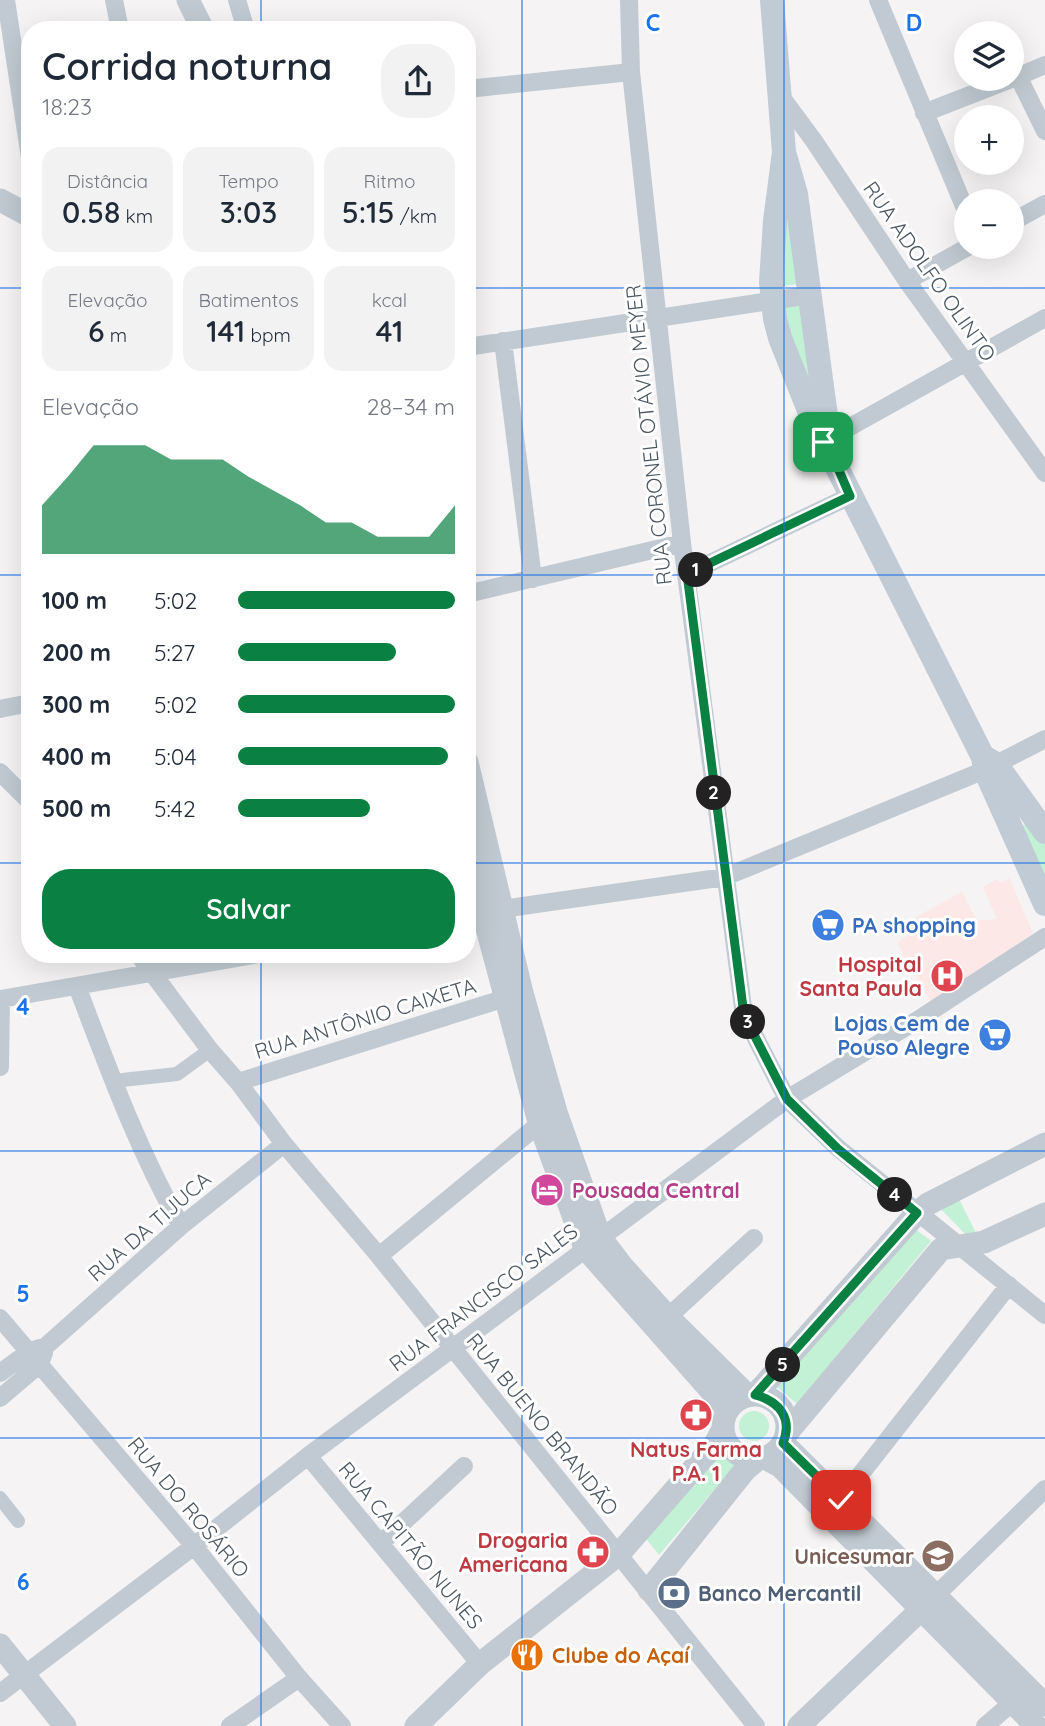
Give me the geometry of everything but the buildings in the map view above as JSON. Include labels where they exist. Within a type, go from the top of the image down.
[{"type":"main road","points":[[772,0],[783,144],[796,194],[828,444]]},
{"type":"main road","points":[[783,144],[775,221],[772,300],[780,338],[794,379],[828,444],[850,496],[988,764],[1011,832],[1045,904]]},
{"type":"main road","points":[[988,764],[1040,825]]},
{"type":"main road","points":[[1011,832],[1024,818],[1040,825]]},
{"type":"street","points":[[6,0],[21,99]]},
{"type":"street","points":[[114,0],[118,21]]},
{"type":"street","points":[[188,0],[198,21]]},
{"type":"street","points":[[237,0],[243,21]]},
{"type":"street","name":"RUA CORONEL OTÁVIO MEYER","points":[[629,0],[631,72],[682,543],[744,1015],[787,1099],[838,1149],[1045,1315]]},
{"type":"street","points":[[878,0],[957,189]]},
{"type":"street","points":[[1024,74],[1045,65]]},
{"type":"street","points":[[476,88],[631,72]]},
{"type":"street","points":[[924,113],[981,91]]},
{"type":"street","points":[[1022,91],[1045,131]]},
{"type":"street","name":"RUA ADOLFO OLINTO","points":[[779,93],[907,281],[1045,473]]},
{"type":"street","points":[[783,144],[793,134],[814,141]]},
{"type":"street","points":[[0,200],[21,211]]},
{"type":"street","points":[[1024,215],[1045,204]]},
{"type":"street","points":[[907,281],[954,255]]},
{"type":"street","points":[[476,346],[810,295]]},
{"type":"street","points":[[828,444],[1045,318]]},
{"type":"street","points":[[503,341],[533,579]]},
{"type":"street","points":[[687,574],[850,496]]},
{"type":"street","points":[[476,592],[682,543]]},
{"type":"street","points":[[0,709],[21,706]]},
{"type":"street","points":[[483,911],[724,877],[1045,738]]},
{"type":"street","points":[[4,778],[21,794]]},
{"type":"street","points":[[476,842],[483,911]]},
{"type":"street","points":[[476,886],[513,996],[547,1117],[593,1243],[725,1420],[726,1441],[734,1452],[746,1458],[773,1448],[786,1420],[780,1407],[769,1398],[751,1395],[668,1317],[622,1266],[593,1243]]},
{"type":"street","name":"RUA FRANCISCO SALES","points":[[0,1693],[308,1456],[787,1099],[916,1021],[1045,937]]},
{"type":"street","name":"RUA BUENO BRANDÃO","points":[[145,963],[284,1144],[379,1256],[756,1726]]},
{"type":"street","points":[[0,1067],[1,999],[211,963]]},
{"type":"street","points":[[77,986],[113,1081],[162,1192],[181,1227]]},
{"type":"street","name":"RUA ANTÔNIO CAIXETA","points":[[238,1082],[513,996]]},
{"type":"street","points":[[113,1081],[177,1074],[210,1051]]},
{"type":"street","points":[[379,1256],[547,1117]]},
{"type":"street","name":"RUA DA TIJUCA","points":[[0,1398],[38,1354],[181,1227],[284,1144]]},
{"type":"street","points":[[416,1726],[480,1664],[620,1554],[715,1444],[736,1401],[751,1395],[917,1213],[928,1204],[1045,1144]]},
{"type":"street","points":[[649,1590],[745,1470],[773,1448],[941,1249],[984,1242],[1045,1214]]},
{"type":"street","points":[[668,1317],[754,1238]]},
{"type":"street","points":[[835,1508],[1009,1285]]},
{"type":"street","name":"RUA DO ROSÁRIO","points":[[0,1318],[38,1354],[299,1678],[342,1726]]},
{"type":"street","name":"RUA DA TIJUCA","points":[[0,1373],[38,1354]]},
{"type":"street","points":[[773,1448],[780,1466],[835,1508],[1039,1715]]},
{"type":"street","name":"RUA CAPITÃO NUNES","points":[[308,1456],[480,1664]]},
{"type":"street","points":[[381,1543],[464,1466]]},
{"type":"street","points":[[799,1726],[1045,1489]]},
{"type":"street","points":[[0,1498],[18,1521]]},
{"type":"street","points":[[929,1603],[1013,1702],[1039,1715]]},
{"type":"street","points":[[0,1645],[65,1726]]},
{"type":"street","points":[[230,1726],[299,1678]]},
{"type":"street","points":[[985,1726],[1013,1702]]},
{"type":"shaded area","name":"Hospital Santa Paula","points":[[1009,878],[1033,933],[935,1009],[897,943],[910,934],[911,920],[962,892],[977,921],[997,919],[983,887],[997,879],[1001,883]]},
{"type":"green space","points":[[782,213],[792,213],[798,284],[776,287]]},
{"type":"green space","points":[[802,303],[812,393],[777,307]]},
{"type":"green space","points":[[1033,823],[1045,841],[1045,892],[1022,825]]},
{"type":"green space","points":[[957,1195],[978,1237],[971,1240],[938,1206]]},
{"type":"green space","points":[[914,1228],[931,1241],[797,1404],[777,1387]]},
{"type":"green space","points":[[754,1411],[765,1415],[769,1426],[765,1437],[754,1441],[743,1437],[739,1426],[743,1415]]},
{"type":"green space","points":[[721,1449],[737,1463],[659,1555],[644,1536]]},
{"type":"place","name":"PA shopping","points":[[828,925]]},
{"type":"place","name":"Hospital Santa Paula","points":[[947,976]]},
{"type":"place","name":"Lojas Cem de Pouso Alegre","points":[[995,1035]]},
{"type":"place","name":"Pousada Central","points":[[547,1190]]},
{"type":"place","name":"Natus Farma P.A. 1","points":[[696,1415]]},
{"type":"place","name":"Drogaria Americana","points":[[593,1552]]},
{"type":"place","name":"Unicesumar","points":[[938,1556]]},
{"type":"place","name":"Banco Mercantil","points":[[674,1593]]},
{"type":"place","name":"Clube do Açaí","points":[[527,1655]]},
{"type":"route","points":[[823,442],[831,452],[850,496],[687,574],[724,877],[744,1015],[787,1099],[838,1149],[917,1213],[755,1395],[769,1398],[780,1407],[786,1420],[783,1443],[841,1500]]}]
